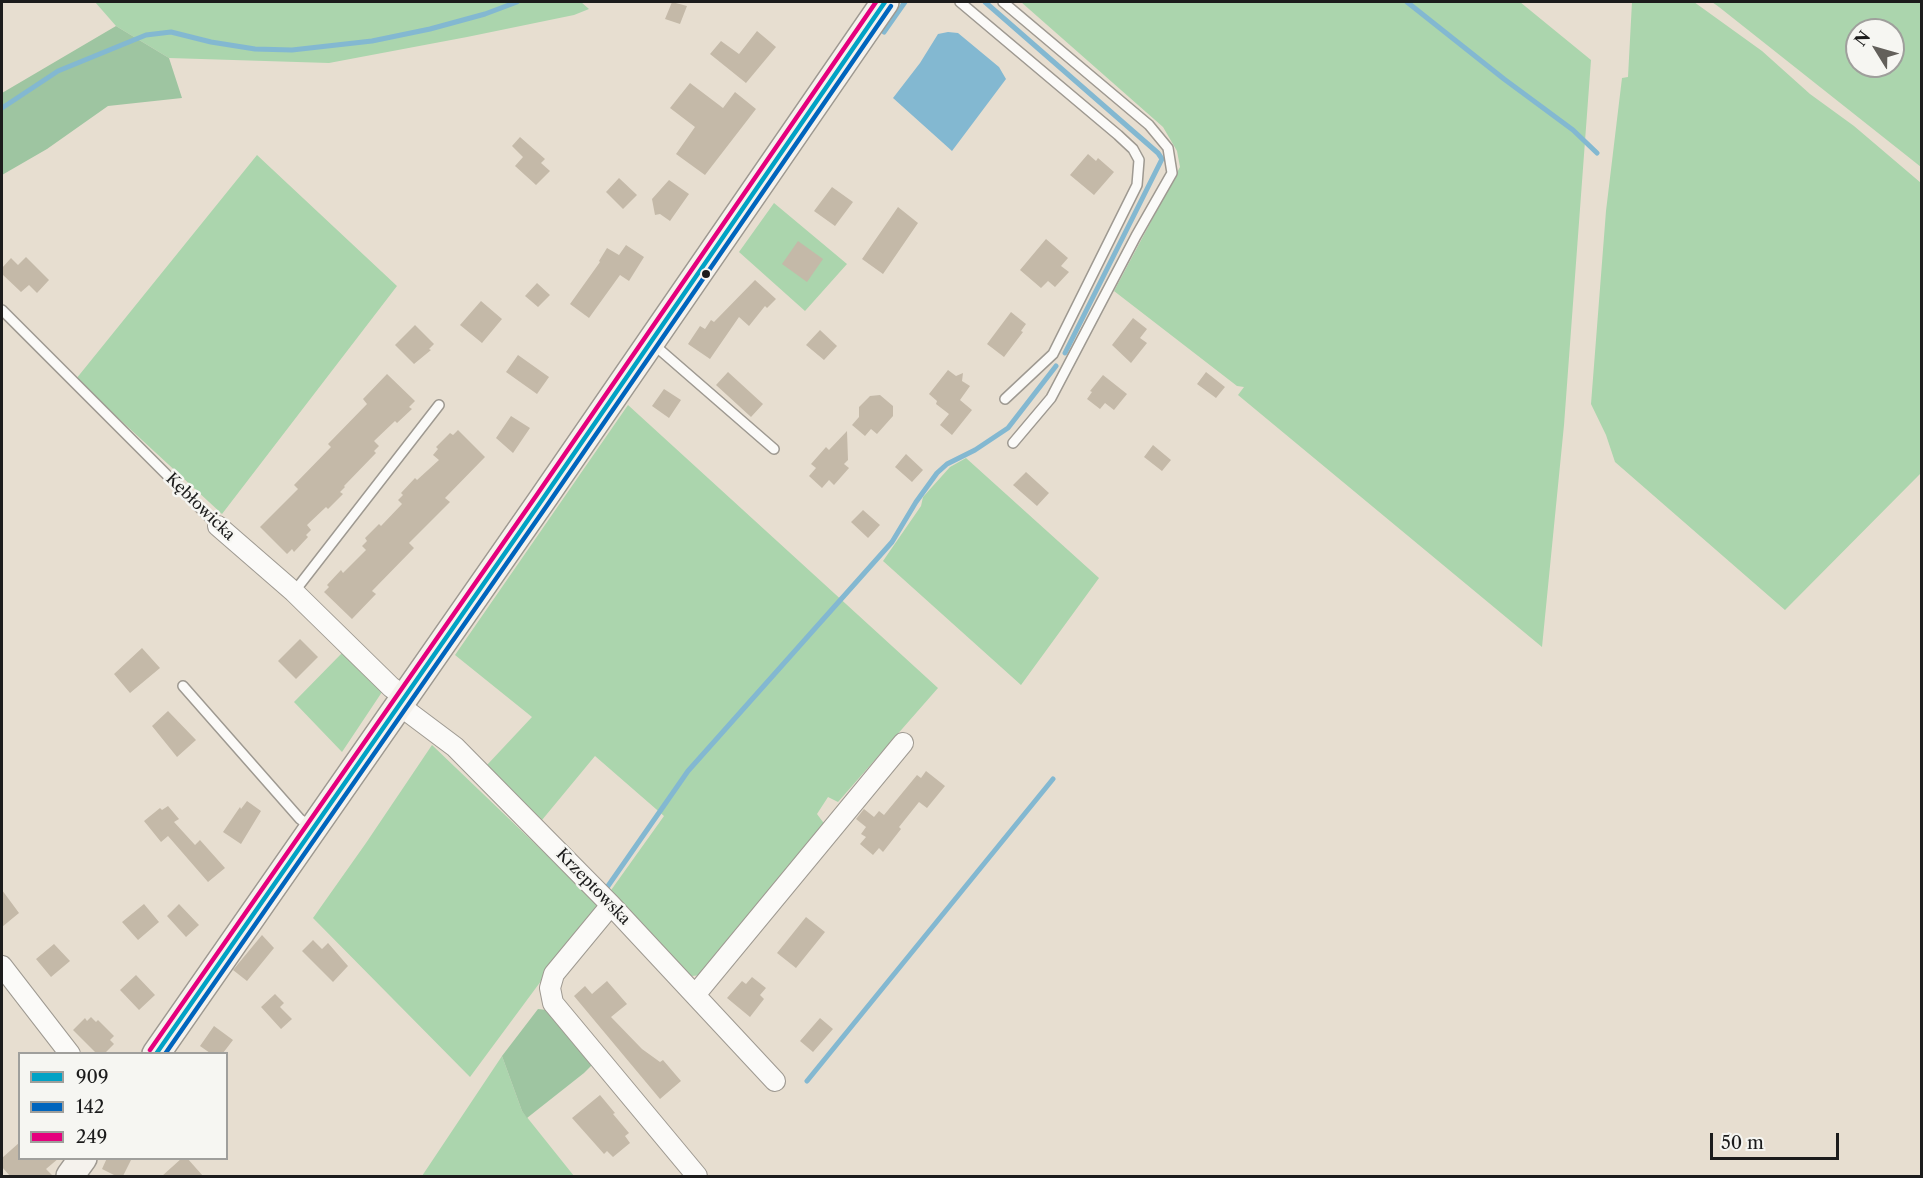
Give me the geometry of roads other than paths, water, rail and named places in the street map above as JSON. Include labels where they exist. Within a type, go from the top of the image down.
[{"type":"street","points":[[157,1052],[885,2]]},
{"type":"street","name":"Kębłowicka","points":[[218,526],[294,592],[391,687],[402,701]]},
{"type":"street","name":"Krzeptowska","points":[[402,701],[455,747],[611,905],[776,1082]]},
{"type":"street","points":[[695,995],[903,743]]},
{"type":"street","points":[[611,905],[554,974],[550,987],[553,1003],[697,1176]]},
{"type":"street","points":[[2,966],[69,1052]]},
{"type":"street","points":[[70,1176],[82,1160]]},
{"type":"lane","points":[[960,2],[1133,148],[1139,160],[1137,185],[1053,354],[1005,399]]},
{"type":"lane","points":[[1003,2],[1149,124],[1168,148],[1172,173],[1136,236],[1051,398],[1013,443]]},
{"type":"lane","name":"Kębłowicka","points":[[2,310],[218,526]]},
{"type":"lane","points":[[650,341],[774,449]]},
{"type":"lane","points":[[1053,354],[1069,365]]},
{"type":"lane","points":[[294,592],[439,405]]},
{"type":"lane","points":[[183,686],[300,819],[313,828]]},
{"type":"water","points":[[958,33],[999,67],[1006,79],[952,151],[893,98],[920,63],[938,34]]},
{"type":"waterway","points":[[2,108],[58,71],[146,35],[171,32],[211,42],[255,49],[292,50],[372,41],[430,29],[485,14],[517,2]]},
{"type":"waterway","points":[[884,32],[905,2]]},
{"type":"waterway","points":[[985,2],[1158,153],[1162,159],[1065,353]]},
{"type":"waterway","points":[[1407,2],[1573,130],[1597,153]]},
{"type":"waterway","points":[[608,886],[688,771],[892,542],[937,473],[947,464],[975,450],[1008,428],[1056,366]]},
{"type":"waterway","points":[[807,1081],[1053,779]]}]
